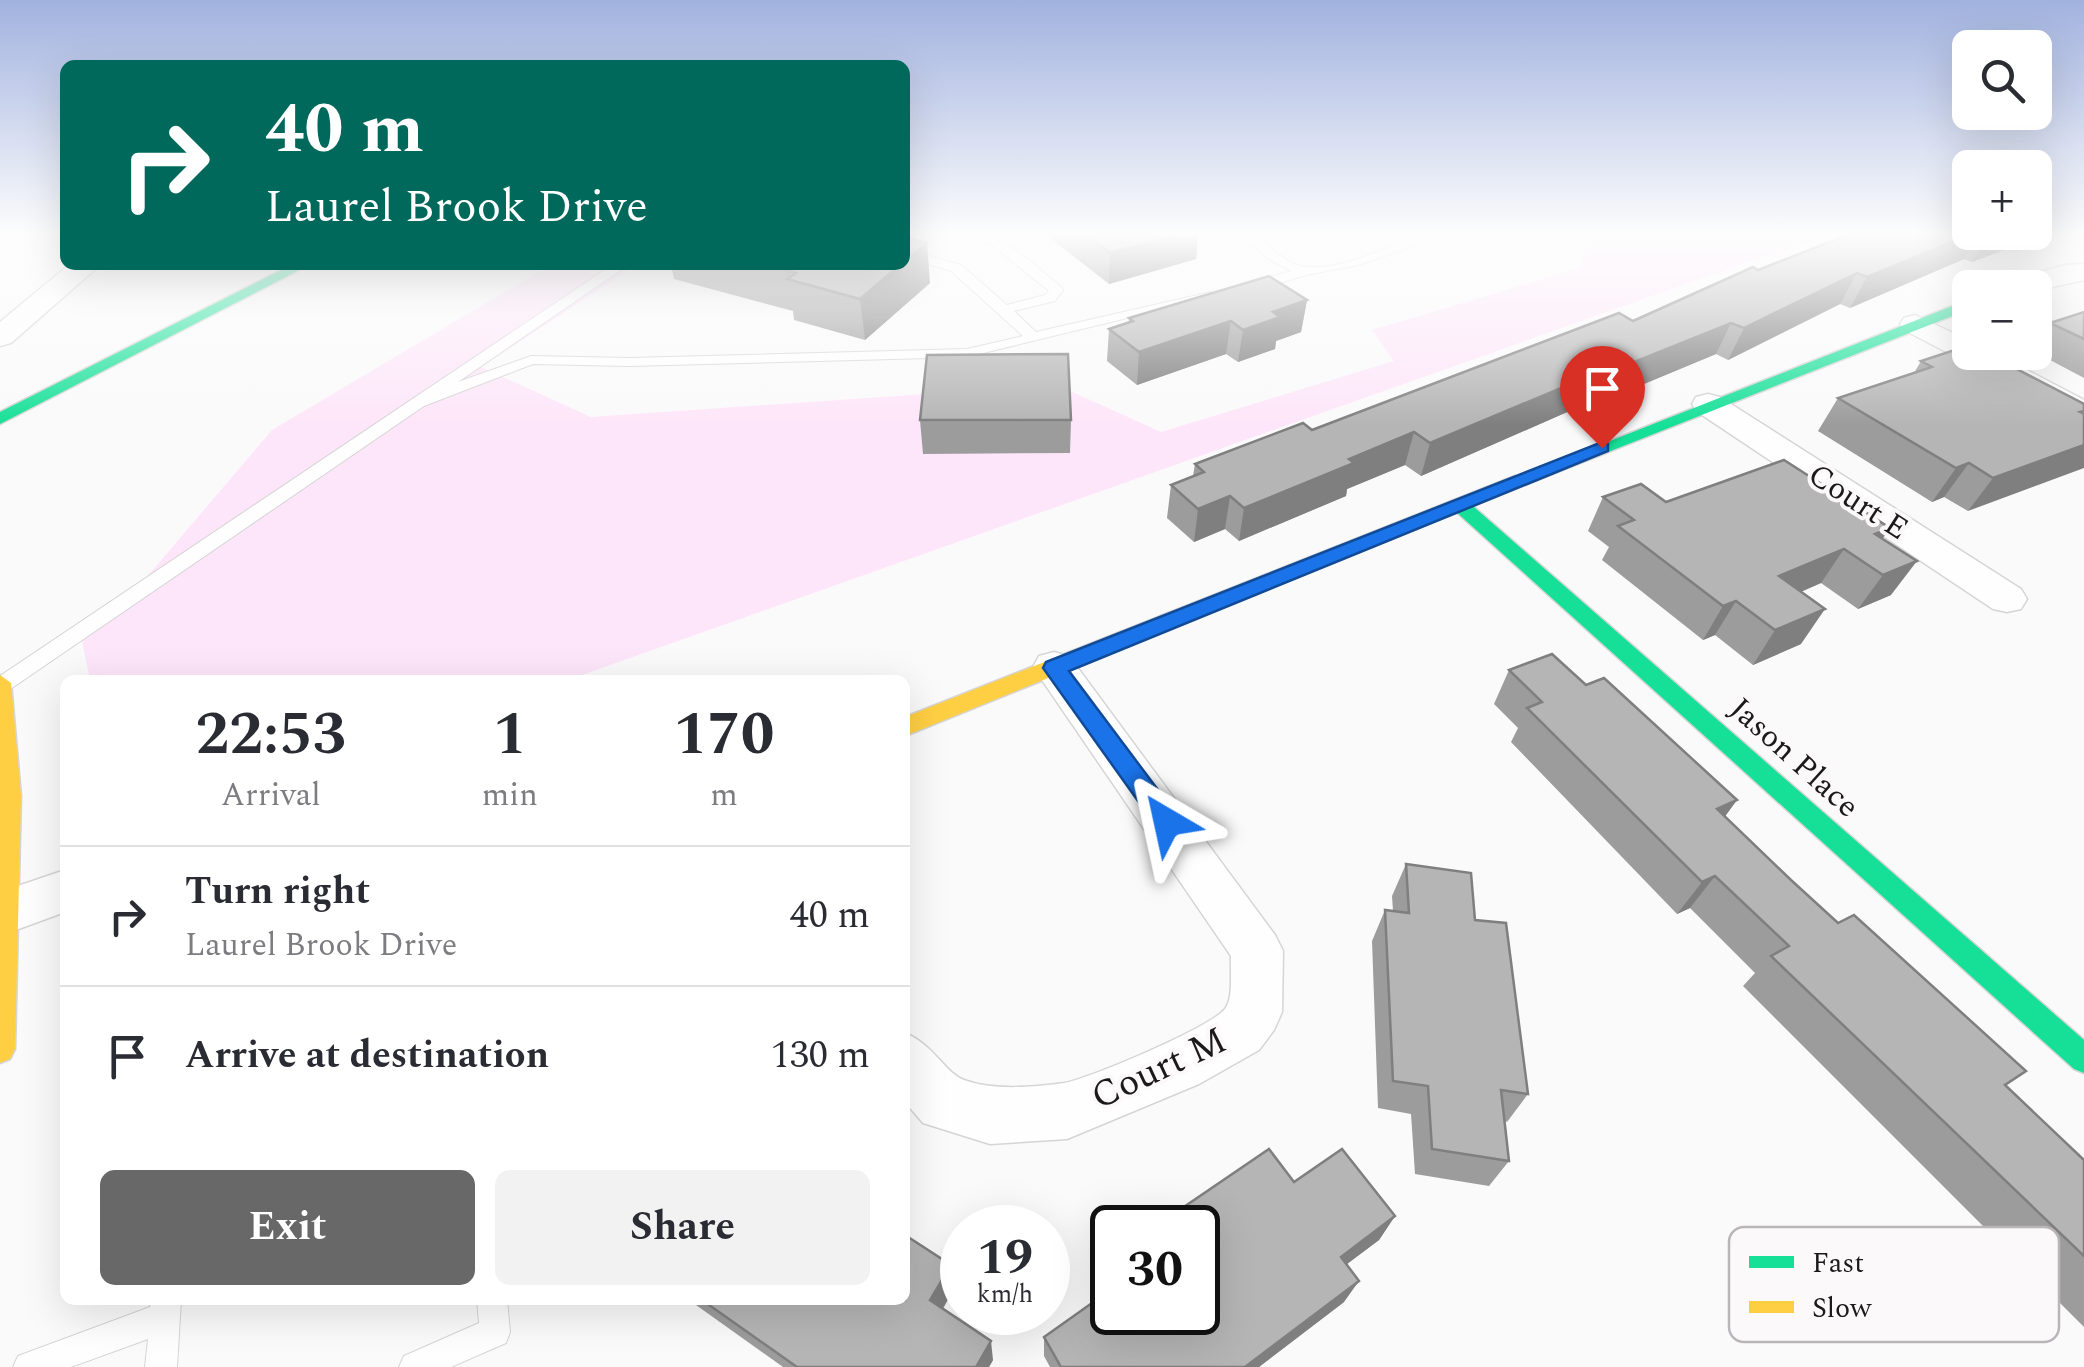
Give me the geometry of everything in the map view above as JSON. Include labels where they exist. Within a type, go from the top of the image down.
[{"type":"street","points":[[0,337],[47,298]]},
{"type":"street","points":[[0,419],[238,298]]},
{"type":"street","points":[[910,724],[1708,404],[1952,311]]},
{"type":"street","points":[[1915,324],[2084,413]]},
{"type":"street","name":"Court E","points":[[1708,404],[2007,599]]},
{"type":"street","name":"Jason Place","points":[[1460,505],[2084,1059]]},
{"type":"street","name":"Court M","points":[[910,1066],[943,1103],[990,1115],[1067,1111],[1179,1065],[1240,1032],[1254,1012],[1258,952],[1054,668]]},
{"type":"street","points":[[0,684],[10,796],[0,1049]]},
{"type":"street","points":[[5,912],[60,892]]},
{"type":"lane","points":[[0,684],[572,298]]},
{"type":"lane","points":[[993,298],[1033,337]]},
{"type":"lane","points":[[1008,310],[1050,298]]},
{"type":"lane","points":[[418,403],[531,360],[630,362],[966,353],[1207,298]]},
{"type":"lane","points":[[415,1367],[494,1332],[492,1305]]},
{"type":"lane","points":[[29,1367],[166,1308],[161,1367]]},
{"type":"shaded area","points":[[495,298],[587,298],[481,367],[591,417],[1057,385],[1161,432],[1394,361],[1372,330],[1481,298],[1647,298],[582,675],[89,675],[79,626],[134,592],[272,430]]},
{"type":"building","points":[[1196,298],[1307,300],[1273,312],[1280,317],[1243,330],[1231,321],[1139,352],[1109,329],[1133,321],[1129,318]]},
{"type":"building","points":[[1685,298],[1806,298],[1744,328],[1731,323],[1592,379],[1587,377],[1430,443],[1414,432],[1349,459],[1354,463],[1244,508],[1230,496],[1198,509],[1171,485],[1204,472],[1195,464],[1303,423],[1312,430],[1619,313],[1633,321]]},
{"type":"building","points":[[2084,312],[2084,339],[2052,324]]},
{"type":"building","points":[[1952,351],[1952,370],[2019,370],[2084,404],[2084,411],[2080,412],[2084,414],[2084,445],[1993,478],[1969,463],[1956,468],[1838,398],[1932,367],[1921,361]]},
{"type":"building","points":[[1068,354],[1071,420],[920,420],[927,355]]},
{"type":"building","points":[[1784,460],[1890,528],[1875,534],[1917,561],[1883,575],[1844,549],[1779,576],[1825,609],[1775,630],[1736,601],[1723,606],[1618,526],[1634,520],[1603,497],[1641,484],[1666,502]]},
{"type":"building","points":[[1552,654],[1586,685],[1604,678],[1737,800],[1717,809],[1791,880],[1838,923],[1854,915],[2026,1071],[2005,1085],[2084,1160],[2084,1256],[2059,1232],[2059,1227],[2054,1227],[1771,956],[1789,946],[1715,876],[1702,882],[1527,708],[1542,702],[1509,670]]},
{"type":"building","points":[[1406,864],[1471,873],[1475,920],[1506,923],[1528,1094],[1501,1090],[1509,1161],[1432,1149],[1428,1086],[1393,1081],[1385,910],[1409,913]]},
{"type":"building","points":[[1269,1149],[1294,1182],[1342,1149],[1395,1216],[1341,1257],[1359,1281],[1245,1367],[1061,1367],[1044,1337],[1070,1335],[1070,1319],[1090,1304],[1090,1335],[1220,1335],[1220,1205],[1187,1205]]},
{"type":"building","points":[[910,1238],[940,1258],[940,1283],[930,1300],[940,1307],[940,1335],[982,1335],[991,1341],[976,1367],[797,1367],[709,1305],[910,1305]]},
{"type":"traffic: fast","points":[[0,419],[238,298]]},
{"type":"traffic: fast","points":[[1515,482],[1952,311]]},
{"type":"traffic: fast","points":[[1460,505],[2084,1059]]},
{"type":"traffic: slow","points":[[910,725],[1515,482]]},
{"type":"traffic: slow","points":[[0,683],[9,796],[0,1049]]},
{"type":"route","points":[[1167,822],[1054,668],[1602,448]]}]
